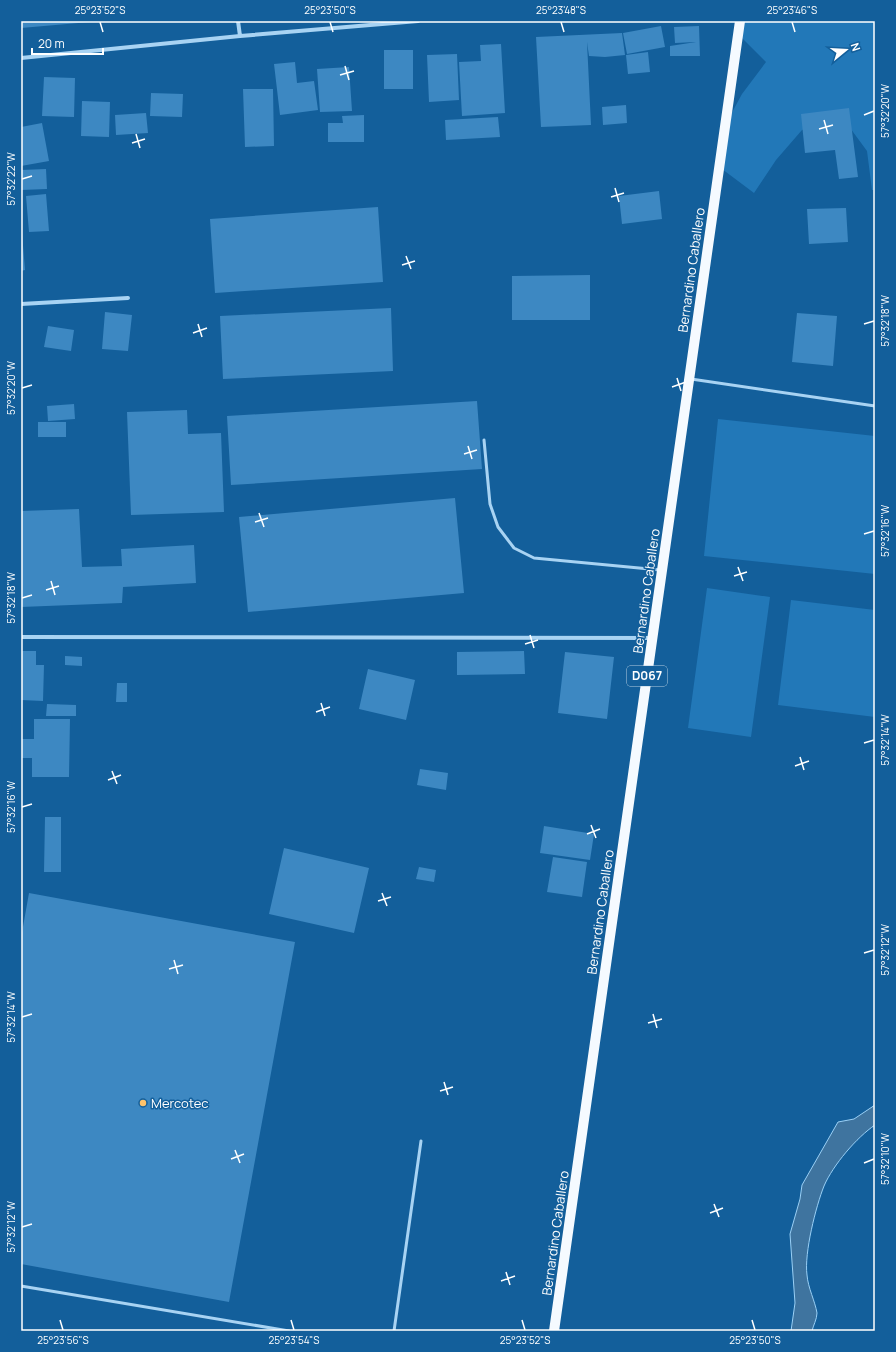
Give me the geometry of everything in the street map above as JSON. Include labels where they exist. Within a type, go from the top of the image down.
[{"type":"main road","name":"Bernardino Caballero","points":[[554,1331],[740,21]]},
{"type":"street","points":[[238,21],[240,36]]},
{"type":"street","points":[[21,58],[240,36],[418,21]]},
{"type":"street","points":[[21,304],[128,298]]},
{"type":"street","points":[[21,637],[653,638]]},
{"type":"lane","points":[[689,379],[875,406]]},
{"type":"lane","points":[[484,440],[490,504],[498,527],[514,548],[534,558],[662,570]]},
{"type":"lane","points":[[394,1331],[421,1141]]},
{"type":"lane","points":[[21,1286],[289,1331]]},
{"type":"shaded area","points":[[740,21],[875,21],[875,190],[872,190],[867,151],[842,117],[802,130],[776,160],[754,193],[722,169],[723,129],[742,94],[766,62],[740,36]]},
{"type":"shaded area","points":[[718,419],[875,436],[875,574],[704,556]]},
{"type":"shaded area","points":[[707,588],[770,597],[751,737],[688,728]]},
{"type":"shaded area","points":[[791,600],[875,610],[875,717],[778,705]]},
{"type":"shaded area","points":[[875,1105],[875,1125],[853,1144],[833,1169],[824,1186],[811,1230],[807,1255],[807,1275],[817,1313],[812,1331],[791,1331],[795,1303],[790,1234],[800,1199],[802,1185],[838,1122],[854,1119]]},
{"type":"building","points":[[21,21],[90,21],[90,22],[21,28]]},
{"type":"building","points":[[661,26],[665,47],[627,54],[623,33]]},
{"type":"building","points":[[699,26],[700,56],[670,56],[670,46],[696,42],[675,43],[674,27]]},
{"type":"building","points":[[622,33],[625,55],[605,57],[589,56],[587,42],[591,125],[541,127],[536,37]]},
{"type":"building","points":[[501,44],[505,113],[462,116],[459,62],[481,61],[480,45]]},
{"type":"building","points":[[384,50],[413,50],[413,89],[384,89]]},
{"type":"building","points":[[648,52],[650,72],[628,74],[626,55]]},
{"type":"building","points":[[457,54],[459,100],[429,102],[427,55]]},
{"type":"building","points":[[295,62],[297,83],[314,81],[318,110],[280,115],[274,64]]},
{"type":"building","points":[[349,67],[352,111],[320,112],[317,69]]},
{"type":"building","points":[[44,77],[75,78],[74,117],[42,116]]},
{"type":"building","points":[[243,89],[273,89],[274,146],[245,147]]},
{"type":"building","points":[[151,93],[183,94],[182,117],[150,116]]},
{"type":"building","points":[[82,101],[110,102],[109,137],[81,136]]},
{"type":"building","points":[[626,105],[627,123],[603,125],[602,107]]},
{"type":"building","points":[[849,108],[858,177],[839,179],[835,150],[805,153],[801,114]]},
{"type":"building","points":[[146,113],[148,133],[116,135],[115,115]]},
{"type":"building","points":[[364,115],[364,142],[328,142],[328,123],[343,123],[342,116]]},
{"type":"building","points":[[498,117],[500,137],[446,140],[445,120]]},
{"type":"building","points":[[42,123],[49,161],[21,166],[21,127]]},
{"type":"building","points":[[46,169],[47,189],[21,190],[21,170]]},
{"type":"building","points":[[659,191],[662,219],[622,224],[619,196]]},
{"type":"building","points":[[46,194],[49,231],[29,232],[26,196]]},
{"type":"building","points":[[378,207],[383,282],[215,293],[210,219]]},
{"type":"building","points":[[846,208],[848,242],[809,244],[807,209]]},
{"type":"building","points":[[21,221],[25,270],[21,271]]},
{"type":"building","points":[[590,275],[590,320],[512,320],[512,276]]},
{"type":"building","points":[[391,308],[393,371],[223,379],[220,316]]},
{"type":"building","points":[[105,312],[132,315],[128,351],[102,349]]},
{"type":"building","points":[[797,313],[837,316],[833,366],[792,362]]},
{"type":"building","points":[[48,326],[74,330],[71,351],[44,347]]},
{"type":"building","points":[[477,401],[482,469],[231,485],[227,416]]},
{"type":"building","points":[[74,404],[75,419],[48,421],[47,406]]},
{"type":"building","points":[[187,410],[188,434],[221,433],[224,512],[131,515],[127,412]]},
{"type":"building","points":[[38,422],[66,422],[66,437],[38,437]]},
{"type":"building","points":[[455,498],[464,593],[248,612],[239,517]]},
{"type":"building","points":[[79,509],[82,567],[122,566],[121,549],[194,545],[196,583],[123,587],[122,603],[21,607],[21,511]]},
{"type":"building","points":[[21,651],[36,651],[36,665],[44,665],[43,701],[21,700]]},
{"type":"building","points":[[524,651],[525,674],[457,675],[457,652]]},
{"type":"building","points":[[565,652],[614,657],[607,719],[558,713]]},
{"type":"building","points":[[65,656],[82,657],[82,666],[65,665]]},
{"type":"building","points":[[368,669],[415,680],[406,720],[359,709]]},
{"type":"building","points":[[117,683],[127,683],[127,702],[116,702]]},
{"type":"building","points":[[47,704],[76,705],[76,716],[46,716]]},
{"type":"building","points":[[34,719],[70,719],[69,777],[32,777],[32,758],[21,758],[21,739],[34,739]]},
{"type":"building","points":[[420,769],[448,773],[446,790],[417,785]]},
{"type":"building","points":[[45,817],[61,817],[61,872],[44,872]]},
{"type":"building","points":[[544,826],[594,834],[590,860],[540,853]]},
{"type":"building","points":[[284,848],[369,868],[354,933],[269,914]]},
{"type":"building","points":[[553,857],[587,862],[582,897],[547,892]]},
{"type":"building","points":[[419,867],[436,870],[434,882],[416,879]]},
{"type":"building","name":"Mercotec","points":[[29,893],[295,942],[229,1302],[21,1264],[21,938]]},
{"type":"place","name":"Mercotec","points":[[143,1103]]}]
